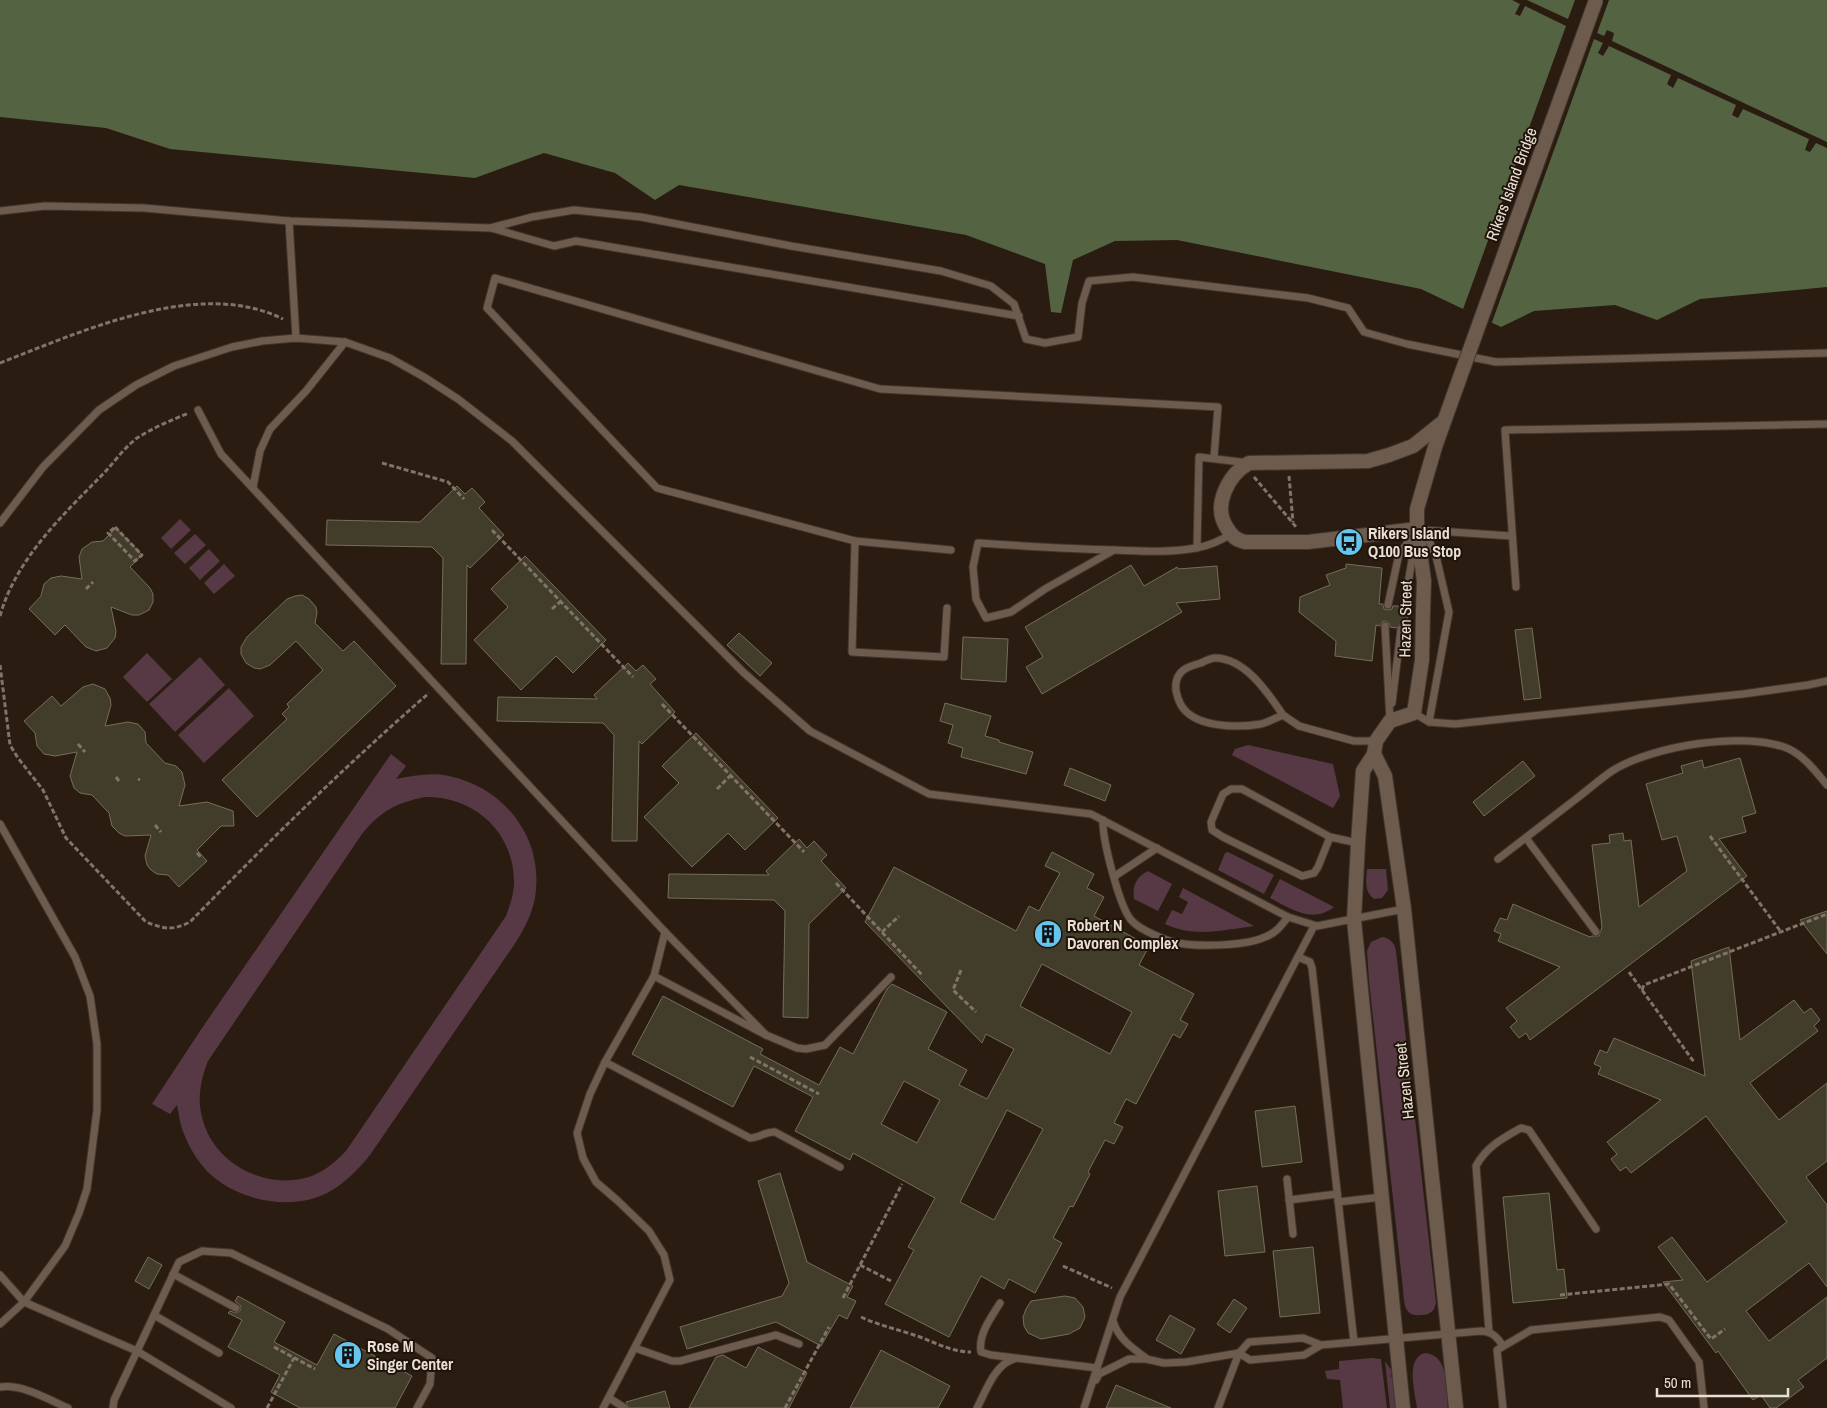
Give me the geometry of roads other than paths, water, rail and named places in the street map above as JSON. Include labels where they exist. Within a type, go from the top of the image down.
[{"type":"street","name":"Rikers Island Bridge","points":[[1459,380],[1596,0]]},
{"type":"street","name":"Hazen Street","points":[[1414,713],[1422,660],[1424,611],[1421,530],[1417,509],[1435,447],[1459,380]]},
{"type":"street","points":[[1421,530],[1308,542],[1246,542],[1238,541],[1230,534],[1224,524],[1221,511],[1223,496],[1241,468],[1249,463],[1368,460],[1413,446],[1445,420]]},
{"type":"street","points":[[1390,721],[1414,713]]},
{"type":"street","name":"Hazen Street","points":[[1390,721],[1363,771],[1354,920],[1404,1408]]},
{"type":"street","name":"Hazen Street","points":[[1375,747],[1385,776],[1404,909],[1456,1408]]},
{"type":"lane","points":[[0,211],[45,206],[144,208],[289,221],[490,228],[554,246],[576,241],[1019,316]]},
{"type":"lane","points":[[490,228],[532,217],[574,210],[642,217],[791,246],[941,271],[991,286],[1014,304],[1026,339],[1044,343],[1078,337],[1082,302],[1090,281],[1133,277],[1308,298],[1348,308],[1364,332],[1407,344],[1496,362],[1827,353]]},
{"type":"lane","points":[[289,221],[296,338]]},
{"type":"lane","points":[[951,550],[856,541],[657,488],[487,308],[495,278],[880,389],[1218,407],[1214,457]]},
{"type":"lane","points":[[0,523],[43,467],[99,410],[136,385],[174,366],[232,347],[262,340],[296,338],[344,342],[390,358],[424,377],[458,399],[512,441],[742,672],[810,731],[930,794],[1091,814],[1288,917],[1314,926],[1354,920],[1404,909]]},
{"type":"lane","points":[[253,487],[260,451],[270,429],[306,391],[344,342]]},
{"type":"lane","points":[[198,410],[221,454],[665,932],[766,1035]]},
{"type":"lane","points":[[1516,586],[1505,430],[1827,424]]},
{"type":"lane","points":[[1197,548],[1199,456],[1249,463]]},
{"type":"lane","points":[[1421,530],[1511,536]]},
{"type":"lane","points":[[1388,605],[1399,554],[1421,530]]},
{"type":"lane","points":[[1404,607],[1409,570],[1421,530]]},
{"type":"lane","points":[[1421,530],[1436,556],[1449,612],[1430,722]]},
{"type":"lane","points":[[1114,550],[1045,589],[1011,612],[986,618],[976,599],[973,567],[978,543],[1057,549],[1114,550],[1165,552],[1197,548],[1221,540],[1230,534]]},
{"type":"lane","points":[[856,541],[852,652],[944,657],[947,608]]},
{"type":"lane","points":[[1385,626],[1390,721]]},
{"type":"lane","points":[[1390,721],[1401,629]]},
{"type":"lane","points":[[1283,715],[1262,724],[1235,726],[1202,722],[1185,712],[1176,697],[1176,680],[1185,668],[1215,658],[1238,664],[1249,673],[1283,715],[1299,726],[1375,747]]},
{"type":"lane","points":[[1414,713],[1430,722],[1455,724],[1743,694],[1808,686],[1827,681]]},
{"type":"lane","points":[[1498,859],[1613,771],[1642,758],[1692,745],[1726,740],[1762,743],[1789,749],[1806,762],[1827,785]]},
{"type":"lane","points":[[1330,837],[1318,868],[1314,873],[1302,876],[1223,837],[1212,830],[1210,822],[1223,794],[1231,789],[1242,789],[1330,837],[1358,843]]},
{"type":"lane","points":[[1103,820],[1106,846],[1124,910],[1132,922],[1152,934],[1176,943],[1200,945],[1246,942],[1264,938],[1278,930],[1288,917]]},
{"type":"lane","points":[[0,824],[75,957],[90,996],[97,1044],[97,1110],[87,1189],[79,1213],[65,1246],[24,1302],[0,1324]]},
{"type":"lane","points":[[1526,838],[1596,932]]},
{"type":"lane","points":[[1115,876],[1157,848]]},
{"type":"lane","points":[[1084,1408],[1122,1292],[1314,926]]},
{"type":"lane","points":[[603,1408],[670,1280],[664,1255],[648,1231],[596,1182],[583,1158],[577,1133],[590,1094],[605,1062],[654,976],[665,932]]},
{"type":"lane","points":[[1298,957],[1310,962],[1312,968],[1354,1342]]},
{"type":"lane","points":[[654,976],[766,1035],[806,1050],[825,1044],[891,977]]},
{"type":"lane","points":[[605,1062],[750,1138],[757,1138],[769,1131],[775,1132],[840,1167]]},
{"type":"lane","points":[[1489,1332],[1476,1166],[1482,1155],[1508,1135],[1521,1128],[1529,1130],[1596,1229]]},
{"type":"lane","points":[[1287,1179],[1293,1234]]},
{"type":"lane","points":[[1289,1200],[1337,1194]]},
{"type":"lane","points":[[1338,1202],[1382,1198]]},
{"type":"lane","points":[[112,1408],[114,1400],[179,1262],[202,1251],[231,1253],[388,1329],[432,1358],[430,1384],[417,1408]]},
{"type":"lane","points":[[173,1274],[236,1308]]},
{"type":"lane","points":[[0,1275],[24,1302],[137,1351],[231,1408]]},
{"type":"lane","points":[[1000,1303],[982,1335],[980,1343],[981,1352],[1098,1368]]},
{"type":"lane","points":[[154,1315],[219,1352]]},
{"type":"lane","points":[[1503,1408],[1497,1350],[1531,1330],[1660,1317],[1669,1320],[1699,1362],[1704,1408]]},
{"type":"lane","points":[[1112,1320],[1116,1330],[1125,1341],[1146,1358]]},
{"type":"lane","points":[[1090,1390],[1099,1374],[1129,1359],[1146,1358],[1164,1362],[1186,1362],[1240,1353],[1250,1360],[1304,1355],[1321,1345],[1489,1332],[1497,1337],[1504,1346]]},
{"type":"lane","points":[[635,1348],[672,1361],[680,1361],[776,1335],[799,1344]]},
{"type":"lane","points":[[1218,1408],[1240,1353],[1249,1342],[1303,1338],[1321,1345]]},
{"type":"lane","points":[[977,1408],[999,1368],[1006,1361],[1017,1358]]},
{"type":"lane","points":[[0,1387],[7,1386],[29,1391],[68,1408]]},
{"type":"lane","points":[[609,1398],[625,1408]]},
{"type":"place","name":"Rikers Island Q100 Bus Stop","points":[[1349,542]]},
{"type":"place","name":"Robert N Davoren Complex","points":[[1048,934]]},
{"type":"place","name":"Rose M Singer Center","points":[[348,1355]]}]
